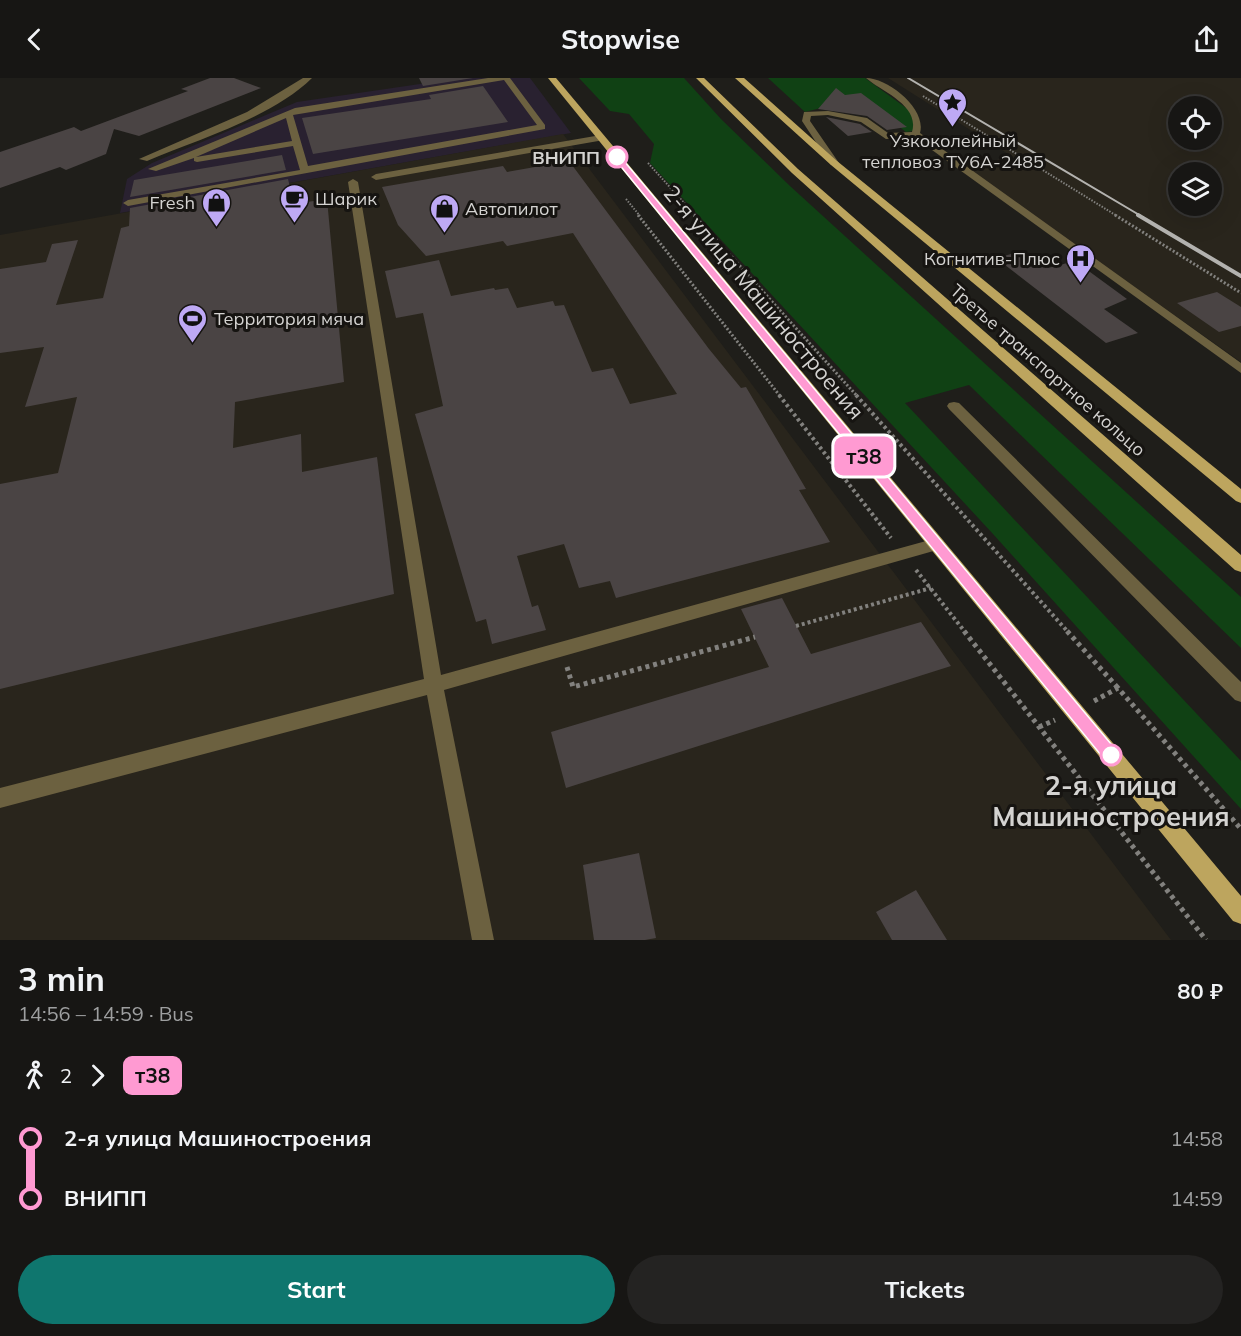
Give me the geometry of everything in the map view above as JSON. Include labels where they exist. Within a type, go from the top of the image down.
[{"type":"main road","name":"2-я улица Машиностроения","points":[[552,78],[1241,913]]},
{"type":"main road","name":"Третье транспортное кольцо","points":[[700,78],[780,157],[1241,565]]},
{"type":"main road","name":"Третье транспортное кольцо","points":[[739,78],[834,163],[1241,497]]},
{"type":"street","points":[[144,159],[249,115],[285,96],[308,78]]},
{"type":"street","points":[[153,169],[173,163],[298,110],[504,78],[542,127],[304,168]]},
{"type":"street","points":[[870,78],[913,110],[919,123],[916,134]]},
{"type":"street","points":[[834,163],[806,121],[807,114],[828,113],[864,120],[886,136],[916,134],[1241,369]]},
{"type":"street","points":[[128,203],[305,172],[289,114]]},
{"type":"street","points":[[376,177],[601,138]]},
{"type":"street","points":[[173,163],[297,143]]},
{"type":"street","points":[[353,182],[434,685],[483,940]]},
{"type":"street","points":[[954,406],[1241,694]]},
{"type":"street","points":[[0,798],[434,685],[937,544]]},
{"type":"path","points":[[914,90],[1241,293]]},
{"type":"path","points":[[643,158],[1118,688],[1241,829]]},
{"type":"path","points":[[625,198],[1206,940]]},
{"type":"path","points":[[796,626],[931,588]]},
{"type":"path","points":[[562,650],[573,687],[755,637]]},
{"type":"path","points":[[1112,692],[1118,688]]},
{"type":"shaded area","points":[[461,78],[530,78],[571,133],[120,213],[127,179],[152,163],[297,102]]},
{"type":"shaded area","points":[[888,78],[1241,78],[1241,362],[962,166],[1013,157]]},
{"type":"shaded area","points":[[563,134],[1171,940],[0,940],[0,235]]},
{"type":"green space","points":[[579,78],[684,78],[721,119],[790,186],[1241,597],[1241,648],[969,385],[905,403],[1241,761],[1241,809],[993,534],[650,163],[654,144],[629,114],[610,111]]},
{"type":"green space","points":[[768,78],[865,78],[909,110],[913,116],[913,131],[906,132],[883,114],[821,108],[805,112]]},
{"type":"building","points":[[210,78],[234,78],[261,88],[139,136],[114,129],[106,154],[66,170],[60,167],[0,188],[0,152],[74,127],[81,131],[188,91],[181,89]]},
{"type":"building","points":[[419,78],[473,78],[423,86]]},
{"type":"building","points":[[483,86],[508,122],[313,154],[302,118],[431,99],[429,95]]},
{"type":"building","points":[[836,88],[845,95],[861,93],[907,127],[887,130],[867,116],[818,109]]},
{"type":"building","points":[[826,117],[860,124],[872,132],[848,136]]},
{"type":"building","points":[[282,155],[286,170],[130,197],[134,180]]},
{"type":"building","points":[[569,161],[709,349],[741,388],[746,387],[806,489],[799,490],[830,542],[616,598],[610,581],[579,588],[564,544],[517,556],[532,607],[538,605],[546,630],[492,644],[486,619],[476,622],[415,414],[443,406],[423,313],[396,318],[385,271],[439,260],[451,296],[494,288],[495,290],[508,288],[517,308],[553,301],[555,306],[564,305],[592,372],[613,368],[630,404],[677,394],[573,233],[507,246],[503,241],[426,256],[398,225],[382,187],[503,166],[507,172]]},
{"type":"building","points":[[288,179],[294,204],[327,199],[344,382],[235,402],[233,448],[301,434],[302,472],[377,457],[394,594],[0,689],[0,484],[58,473],[77,397],[25,407],[44,347],[0,353],[0,269],[46,262],[52,244],[78,240],[56,305],[103,298],[121,228],[129,226],[130,208]]},
{"type":"building","points":[[1023,251],[1048,268],[1075,261],[1127,299],[1104,309],[1138,333],[1106,343],[996,258]]},
{"type":"building","points":[[1217,292],[1241,307],[1241,326],[1219,332],[1177,303]]},
{"type":"building","points":[[782,598],[811,654],[921,622],[951,666],[566,788],[551,732],[769,667],[741,609]]},
{"type":"building","points":[[639,853],[656,938],[594,940],[583,865]]},
{"type":"building","points":[[916,890],[947,940],[892,940],[876,912]]},
{"type":"railway","points":[[908,78],[1141,216]]},
{"type":"railway","points":[[1138,215],[1241,276]]},
{"type":"bus line","name":"т38","points":[[617,157],[1111,755]]},
{"type":"place","name":"Узкоколейный тепловоз ТУ6А-2485","points":[[953,128]]},
{"type":"place","name":"ВНИПП","points":[[617,157]]},
{"type":"place","name":"Шарик","points":[[294,224]]},
{"type":"place","name":"Fresh","points":[[216,228]]},
{"type":"place","name":"Автопилот","points":[[444,234]]},
{"type":"place","name":"Когнитив-Плюс","points":[[1081,284]]},
{"type":"place","name":"Территория мяча","points":[[193,344]]},
{"type":"place","name":"2-я улица Машиностроения","points":[[1111,755]]}]
